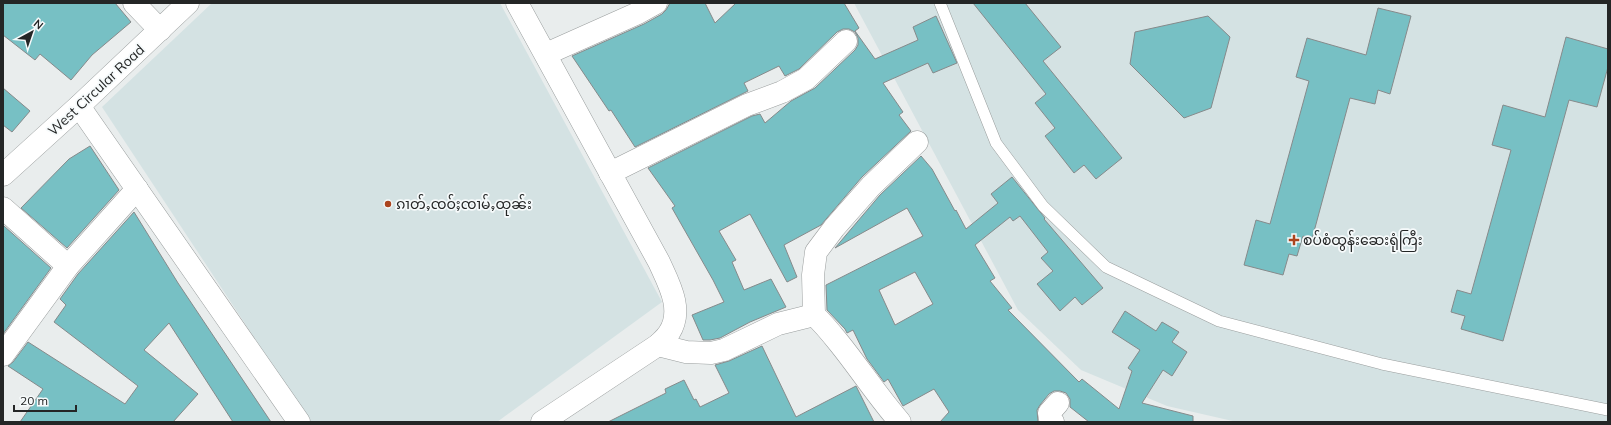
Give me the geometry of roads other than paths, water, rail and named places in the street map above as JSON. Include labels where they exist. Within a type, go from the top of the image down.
[{"type":"street","points":[[134,3],[160,30]]},
{"type":"street","name":"West Circular Road","points":[[3,175],[79,106],[188,3]]},
{"type":"street","points":[[517,3],[670,284],[676,311],[669,334],[658,345],[542,422]]},
{"type":"street","points":[[546,54],[638,13],[656,3]]},
{"type":"street","points":[[610,173],[747,105],[782,92],[806,79],[846,41]]},
{"type":"street","points":[[79,106],[299,422]]},
{"type":"street","points":[[900,422],[876,394],[836,340],[814,315],[813,275],[816,252],[834,228],[871,186],[917,142]]},
{"type":"street","points":[[3,355],[68,266],[137,189]]},
{"type":"street","points":[[3,208],[68,266]]},
{"type":"street","points":[[658,345],[686,352],[711,353],[724,350],[778,324],[814,315]]},
{"type":"lane","points":[[940,3],[996,143],[1043,206],[1106,267],[1219,321],[1382,364],[1608,410]]},
{"type":"place","name":"ၵၢတ်ႇၸဝ်ႈၸၢမ်ႇထုၼ်း","points":[[388,204]]},
{"type":"place","name":"စပ်စံထွန်းဆေးရုံကြီး","points":[[1294,240]]}]
